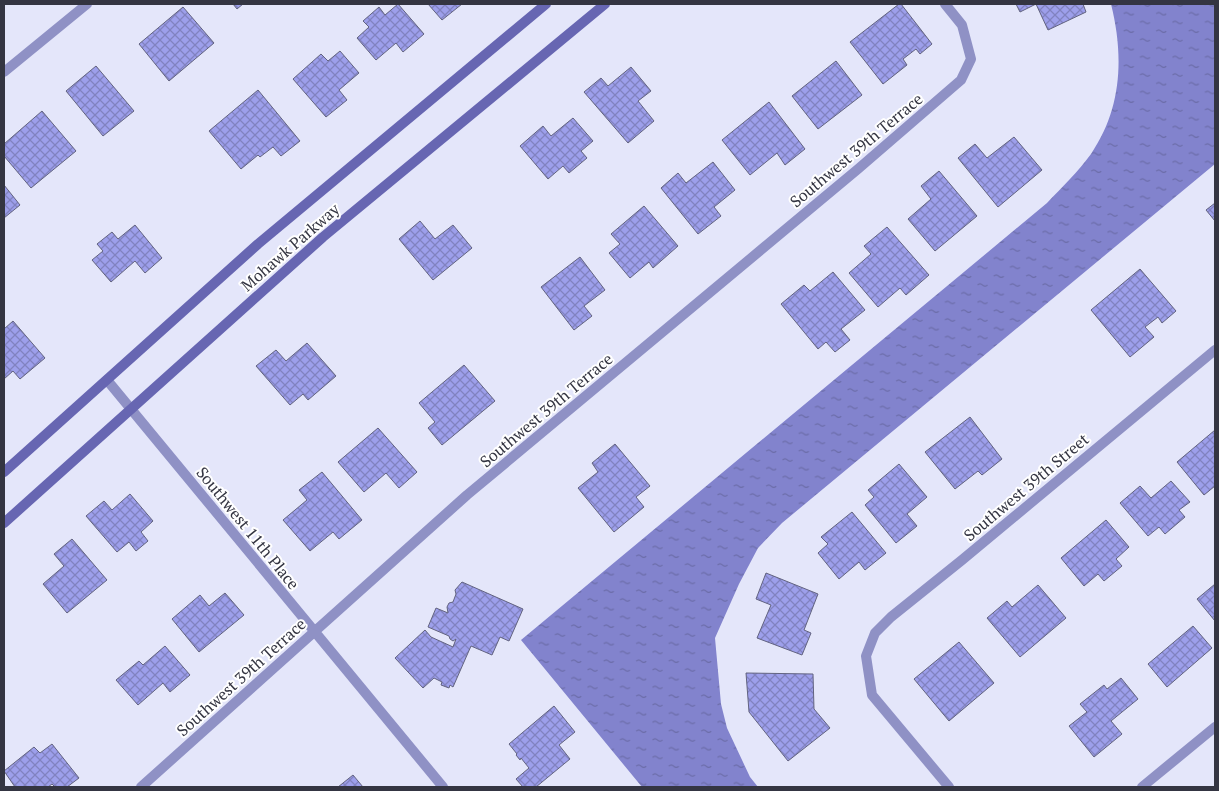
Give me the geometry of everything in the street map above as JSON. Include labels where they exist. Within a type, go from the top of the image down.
[{"type":"street","points":[[4,72],[87,4]]},
{"type":"street","name":"Mohawk Parkway","points":[[4,472],[272,232],[546,4]]},
{"type":"street","name":"Mohawk Parkway","points":[[4,523],[323,237],[605,4]]},
{"type":"street","name":"Southwest 39th Terrace","points":[[141,787],[467,495],[858,169],[961,80],[970,59],[962,25],[944,4]]},
{"type":"street","name":"Southwest 39th Street","points":[[948,787],[872,695],[866,656],[875,633],[890,617],[962,560],[1215,350]]},
{"type":"street","name":"Southwest 11th Place","points":[[107,380],[443,787]]},
{"type":"street","points":[[1142,787],[1215,727]]},
{"type":"water","points":[[1111,4],[1215,4],[1215,164],[782,523],[758,548],[739,584],[715,638],[721,704],[727,728],[750,777],[758,787],[642,787],[521,640],[1047,203],[1070,179],[1091,154],[1101,137],[1109,119],[1114,100],[1118,82],[1119,62],[1118,43]]},
{"type":"building","points":[[233,4],[243,4],[237,9]]},
{"type":"building","points":[[398,4],[424,34],[403,52],[396,43],[376,60],[357,38],[369,27],[363,21],[379,7],[385,15]]},
{"type":"building","points":[[428,4],[462,4],[442,20]]},
{"type":"building","points":[[901,4],[932,44],[920,54],[916,49],[903,59],[907,65],[883,84],[850,42]]},
{"type":"building","points":[[1016,4],[1036,4],[1020,12]]},
{"type":"building","points":[[1036,4],[1083,4],[1086,12],[1048,30]]},
{"type":"building","points":[[183,7],[214,43],[169,81],[139,44]]},
{"type":"building","points":[[340,51],[359,73],[339,90],[347,100],[326,117],[293,79],[321,54],[328,61]]},
{"type":"building","points":[[836,61],[862,95],[818,129],[792,96]]},
{"type":"building","points":[[96,66],[134,111],[103,136],[66,91]]},
{"type":"building","points":[[631,67],[651,91],[638,101],[654,121],[628,143],[584,92],[601,78],[608,86]]},
{"type":"building","points":[[258,90],[300,141],[281,156],[273,147],[260,157],[258,155],[241,169],[209,131]]},
{"type":"building","points":[[769,102],[805,149],[785,165],[777,153],[750,175],[722,140]]},
{"type":"building","points":[[42,111],[76,151],[31,188],[4,156],[4,144]]},
{"type":"building","points":[[573,118],[593,141],[581,151],[587,158],[569,173],[563,166],[548,179],[520,146],[543,126],[551,136]]},
{"type":"building","points":[[1014,137],[1042,170],[998,207],[958,158],[975,144],[987,158]]},
{"type":"building","points":[[713,162],[735,190],[714,207],[721,216],[698,234],[661,188],[678,173],[686,183]]},
{"type":"building","points":[[939,171],[977,216],[935,251],[908,219],[931,199],[921,186]]},
{"type":"building","points":[[4,185],[20,205],[4,218]]},
{"type":"building","points":[[1215,203],[1215,221],[1206,210]]},
{"type":"building","points":[[644,206],[678,246],[653,268],[649,262],[630,278],[609,253],[620,244],[611,234]]},
{"type":"building","points":[[420,221],[435,239],[453,225],[472,248],[433,280],[399,239]]},
{"type":"building","points":[[135,225],[162,258],[145,273],[135,261],[111,282],[92,260],[103,251],[97,244],[112,232],[118,239]]},
{"type":"building","points":[[887,227],[929,275],[906,295],[900,288],[878,307],[849,273],[871,254],[864,246]]},
{"type":"building","points":[[580,257],[605,290],[584,306],[592,316],[574,330],[541,287]]},
{"type":"building","points":[[1140,269],[1176,311],[1162,323],[1158,317],[1145,327],[1154,337],[1130,357],[1091,310]]},
{"type":"building","points":[[833,272],[865,310],[841,329],[850,340],[835,352],[826,342],[818,349],[781,304],[804,285],[810,291]]},
{"type":"building","points":[[13,321],[45,358],[20,379],[13,371],[4,379],[4,329]]},
{"type":"building","points":[[307,343],[336,376],[308,400],[303,394],[290,405],[256,366],[276,350],[286,361]]},
{"type":"building","points":[[464,365],[495,401],[442,445],[428,428],[435,422],[419,403]]},
{"type":"building","points":[[970,417],[1002,459],[982,475],[978,471],[955,489],[925,452]]},
{"type":"building","points":[[378,428],[417,472],[399,488],[386,473],[364,492],[338,462]]},
{"type":"building","points":[[1215,430],[1215,486],[1204,495],[1177,462]]},
{"type":"building","points":[[615,444],[650,486],[636,497],[644,507],[614,532],[578,488],[598,472],[592,463]]},
{"type":"building","points":[[899,464],[927,497],[907,514],[917,526],[896,543],[865,505],[874,497],[868,490]]},
{"type":"building","points":[[322,472],[362,520],[339,539],[333,532],[310,551],[283,520],[307,500],[299,490]]},
{"type":"building","points":[[1171,481],[1190,502],[1179,510],[1185,517],[1165,534],[1159,527],[1148,536],[1120,503],[1140,486],[1151,498]]},
{"type":"building","points":[[130,494],[153,521],[141,532],[148,541],[136,551],[129,542],[117,552],[86,516],[104,501],[112,510]]},
{"type":"building","points":[[852,512],[886,553],[865,570],[859,562],[839,579],[818,553],[828,544],[821,537]]},
{"type":"building","points":[[1106,520],[1129,547],[1116,559],[1122,566],[1104,581],[1098,574],[1084,586],[1061,558]]},
{"type":"building","points":[[72,539],[107,580],[67,613],[43,584],[64,566],[54,554]]},
{"type":"building","points":[[766,573],[818,594],[804,630],[811,633],[802,655],[757,638],[771,605],[756,599]]},
{"type":"building","points":[[462,582],[523,609],[509,641],[500,637],[492,655],[471,646],[453,687],[450,685],[449,688],[441,685],[442,682],[434,678],[423,688],[395,658],[425,630],[431,637],[453,647],[456,639],[453,641],[449,636],[428,627],[436,608],[448,613],[447,607],[449,603],[453,602],[456,594],[455,590]]},
{"type":"building","points":[[1215,584],[1215,621],[1197,599]]},
{"type":"building","points":[[1038,585],[1066,618],[1020,657],[987,618],[1007,601],[1012,607]]},
{"type":"building","points":[[225,593],[244,615],[199,652],[172,619],[200,595],[209,606]]},
{"type":"building","points":[[1193,626],[1212,648],[1167,687],[1148,664]]},
{"type":"building","points":[[959,642],[994,683],[949,721],[914,679]]},
{"type":"building","points":[[165,646],[190,675],[170,692],[163,683],[138,705],[116,680],[139,661],[143,665]]},
{"type":"building","points":[[746,673],[813,674],[814,709],[830,728],[788,761],[749,712]]},
{"type":"building","points":[[1121,678],[1138,699],[1111,721],[1122,734],[1094,757],[1069,726],[1087,712],[1080,704],[1104,685],[1107,689]]},
{"type":"building","points":[[554,706],[575,732],[559,745],[570,759],[536,787],[523,787],[516,779],[529,768],[521,758],[520,760],[509,744]]},
{"type":"building","points":[[52,744],[79,778],[67,787],[55,787],[52,784],[48,787],[15,787],[4,771],[34,747],[40,753]]},
{"type":"building","points":[[353,775],[363,787],[338,787]]}]
